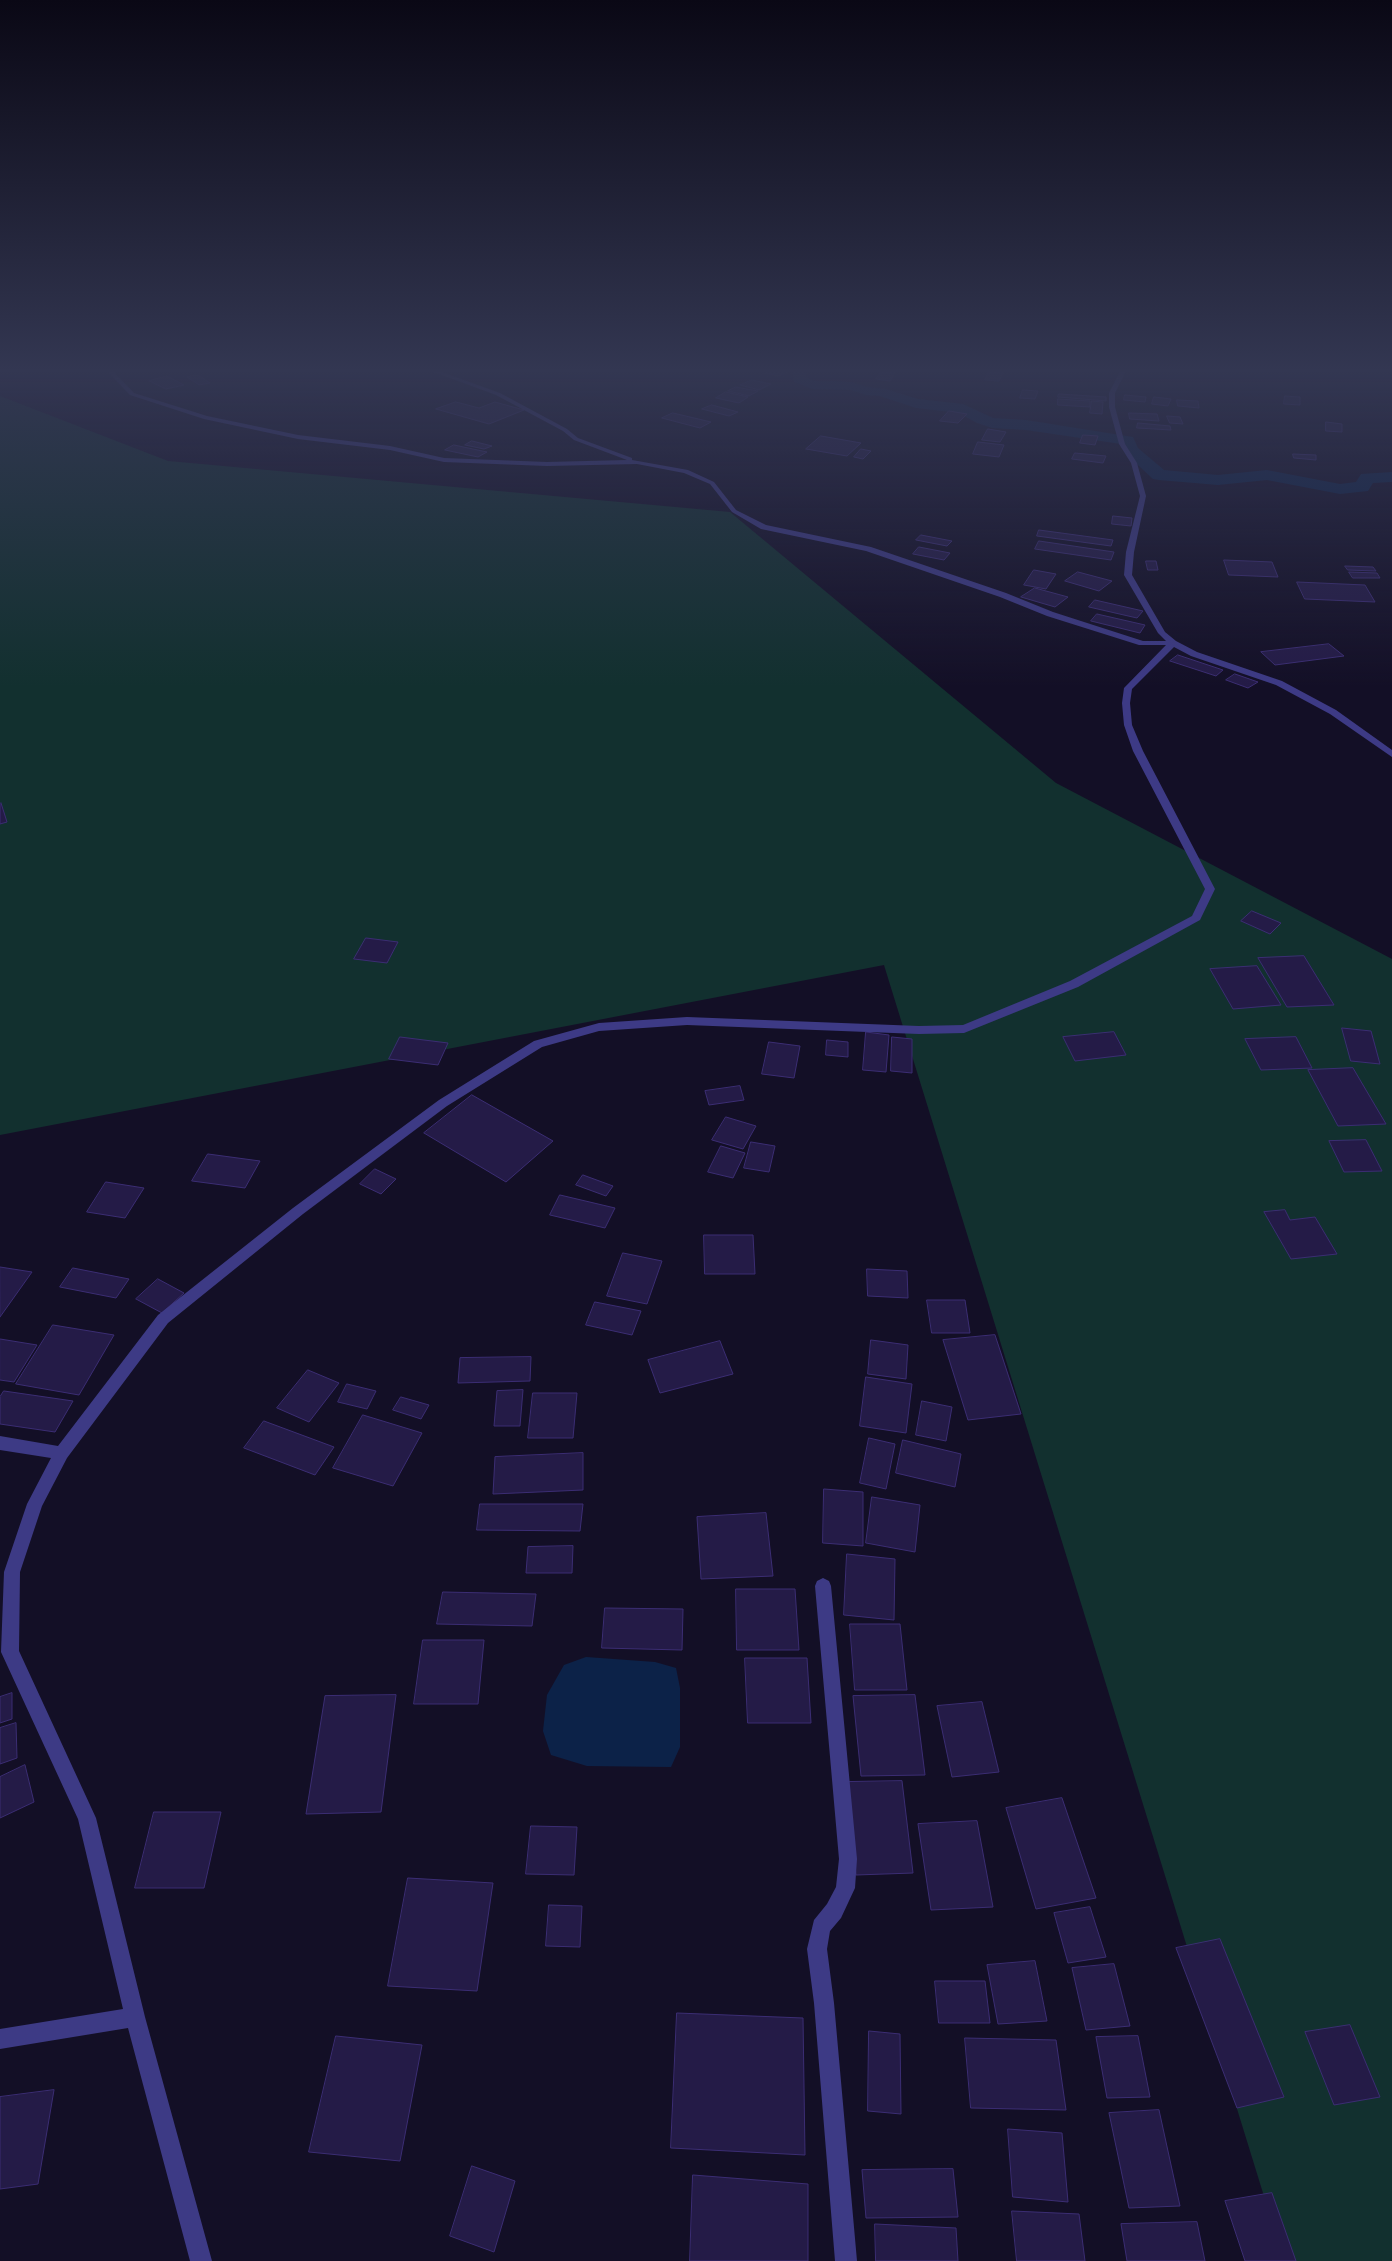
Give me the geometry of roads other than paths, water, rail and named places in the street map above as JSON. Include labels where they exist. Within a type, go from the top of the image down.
[{"type":"street","points":[[698,477],[712,483],[734,512],[764,527],[868,549],[1003,595],[1050,614],[1142,643],[1173,643]]},
{"type":"street","points":[[1138,477],[1143,496],[1130,552],[1128,575],[1162,633],[1173,643],[1194,654],[1279,683],[1333,712],[1392,754]]},
{"type":"street","points":[[201,2261],[135,2017],[87,1818],[10,1652],[12,1572],[35,1504],[62,1453],[163,1319],[298,1211],[443,1103],[538,1044],[599,1027],[687,1022],[919,1030],[964,1029],[1074,984],[1196,918],[1210,889],[1138,751],[1128,725],[1126,703],[1128,688],[1173,643]]},
{"type":"street","points":[[0,1442],[62,1453]]},
{"type":"street","points":[[823,1586],[848,1860],[845,1888],[834,1911],[821,1927],[817,1949],[824,2003],[846,2261]]},
{"type":"street","points":[[0,2039],[135,2017]]},
{"type":"water","points":[[586,1657],[655,1662],[676,1668],[680,1688],[680,1747],[671,1767],[587,1766],[551,1755],[543,1731],[547,1695],[564,1665]]},
{"type":"waterway","points":[[1177,477],[1218,480],[1252,477]]},
{"type":"waterway","points":[[1275,477],[1340,489],[1362,487],[1367,478],[1392,477]]}]
